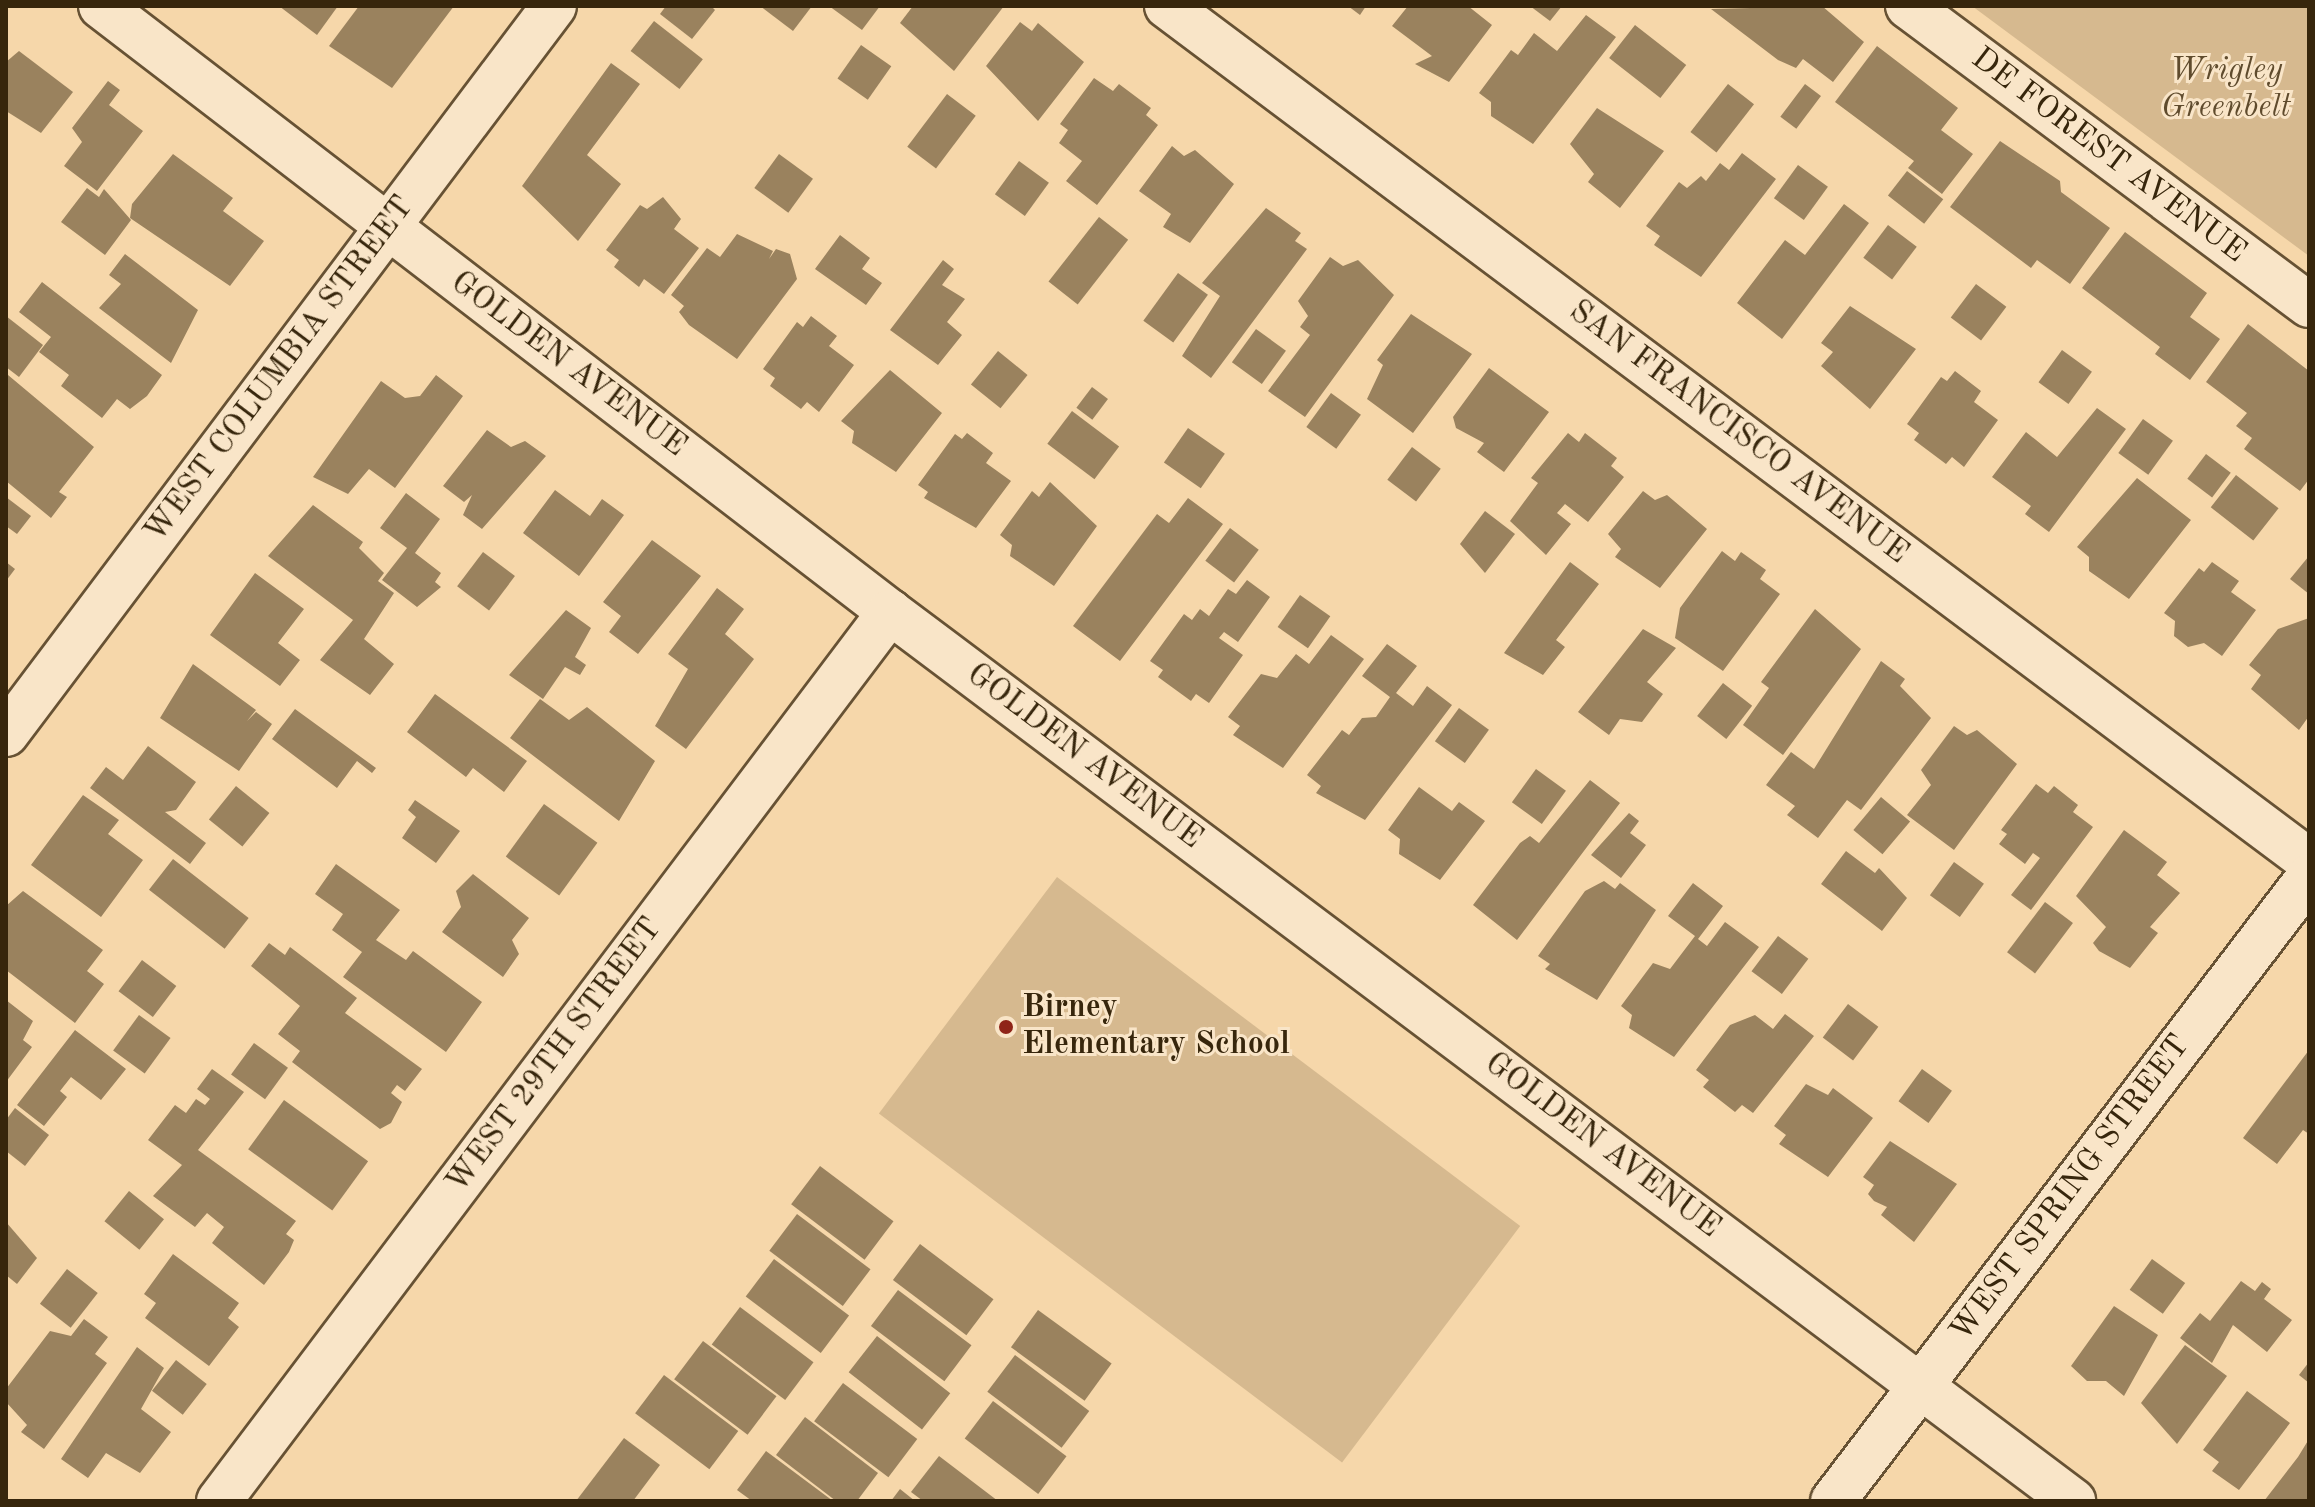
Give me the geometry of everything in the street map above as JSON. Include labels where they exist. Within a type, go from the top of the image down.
[{"type":"street","name":"GOLDEN AVENUE","points":[[101,6],[890,612],[2073,1501]]},
{"type":"street","name":"WEST COLUMBIA STREET","points":[[6,734],[554,6]]},
{"type":"street","name":"SAN FRANCISCO AVENUE","points":[[1167,6],[2309,861]]},
{"type":"street","name":"DE FOREST AVENUE","points":[[1908,6],[2309,305]]},
{"type":"street","name":"WEST 29TH STREET","points":[[219,1501],[890,612]]},
{"type":"street","name":"WEST SPRING STREET","points":[[1833,1501],[2309,877]]},
{"type":"green space","name":"Wrigley Greenbelt","points":[[1972,6],[2309,6],[2309,256]]},
{"type":"green space","points":[[1057,877],[1520,1226],[1342,1462],[879,1113]]},
{"type":"building","points":[[279,6],[338,6],[317,35]]},
{"type":"building","points":[[359,6],[454,6],[392,88],[329,46]]},
{"type":"building","points":[[666,6],[711,6],[715,10],[692,39],[660,14]]},
{"type":"building","points":[[760,6],[812,6],[793,31]]},
{"type":"building","points":[[829,6],[880,6],[862,30]]},
{"type":"building","points":[[913,6],[1004,6],[954,71],[900,23]]},
{"type":"building","points":[[1348,6],[1366,6],[1360,15]]},
{"type":"building","points":[[1408,6],[1468,6],[1492,25],[1449,82],[1415,64],[1432,56],[1392,26]]},
{"type":"building","points":[[1530,6],[1562,6],[1550,21]]},
{"type":"building","points":[[1822,6],[1864,42],[1833,82],[1803,59],[1796,68],[1778,60],[1711,9]]},
{"type":"building","points":[[1586,15],[1616,37],[1533,144],[1491,116],[1491,102],[1479,93],[1511,50],[1518,55],[1534,33],[1557,51]]},
{"type":"building","points":[[654,21],[703,59],[679,89],[631,51]]},
{"type":"building","points":[[1020,22],[1032,31],[1038,23],[1084,62],[1038,121],[986,66]]},
{"type":"building","points":[[1635,25],[1686,65],[1660,98],[1609,58]]},
{"type":"building","points":[[861,45],[891,66],[868,100],[837,79]]},
{"type":"building","points":[[1877,46],[1958,108],[1941,130],[1973,154],[1942,194],[1908,168],[1914,161],[1835,102]]},
{"type":"building","points":[[19,51],[73,92],[41,133],[6,111],[6,62]]},
{"type":"building","points":[[611,63],[640,84],[587,155],[621,184],[578,241],[522,186]]},
{"type":"building","points":[[1094,78],[1113,91],[1119,84],[1151,108],[1146,115],[1158,125],[1097,205],[1066,181],[1082,161],[1059,143],[1068,130],[1060,124]]},
{"type":"building","points":[[108,81],[120,90],[109,105],[143,131],[97,191],[64,166],[82,142],[72,128]]},
{"type":"building","points":[[1728,84],[1754,104],[1716,152],[1690,132]]},
{"type":"building","points":[[1805,84],[1821,96],[1796,129],[1780,117]]},
{"type":"building","points":[[947,94],[976,116],[936,168],[907,147]]},
{"type":"building","points":[[1597,108],[1664,151],[1620,208],[1588,182],[1594,174],[1570,144]]},
{"type":"building","points":[[2000,141],[2060,181],[2061,192],[2110,228],[2070,284],[2037,260],[2031,268],[1950,207]]},
{"type":"building","points":[[1172,146],[1184,156],[1195,150],[1234,184],[1190,243],[1163,227],[1171,214],[1139,191]]},
{"type":"building","points":[[1742,153],[1776,179],[1701,277],[1654,245],[1660,236],[1646,226],[1679,182],[1687,188],[1701,176],[1706,181],[1720,163],[1729,170]]},
{"type":"building","points":[[173,154],[233,198],[223,211],[264,241],[230,286],[130,218],[132,204]]},
{"type":"building","points":[[779,154],[813,179],[788,213],[754,188]]},
{"type":"building","points":[[1019,161],[1049,183],[1025,216],[995,194]]},
{"type":"building","points":[[1798,165],[1828,187],[1804,220],[1774,198]]},
{"type":"building","points":[[1907,171],[1943,199],[1924,224],[1888,195]]},
{"type":"building","points":[[87,188],[99,197],[104,189],[131,220],[105,255],[61,222]]},
{"type":"building","points":[[663,197],[681,219],[674,229],[699,248],[664,294],[644,279],[639,287],[614,267],[619,260],[606,250],[640,205],[647,209]]},
{"type":"building","points":[[1844,204],[1869,223],[1782,339],[1737,303],[1785,240],[1805,255]]},
{"type":"building","points":[[1266,208],[1301,233],[1295,241],[1307,249],[1211,378],[1182,356],[1220,296],[1202,283]]},
{"type":"building","points":[[1099,217],[1128,240],[1078,304],[1049,282]]},
{"type":"building","points":[[1888,225],[1917,247],[1892,279],[1863,258]]},
{"type":"building","points":[[2125,232],[2207,293],[2190,317],[2220,339],[2190,380],[2155,354],[2160,347],[2082,288]]},
{"type":"building","points":[[737,234],[773,251],[769,259],[776,249],[790,254],[797,279],[737,359],[689,325],[679,312],[684,306],[671,295],[707,248],[720,257]]},
{"type":"building","points":[[840,235],[870,258],[862,269],[882,283],[866,305],[815,269]]},
{"type":"building","points":[[125,254],[198,310],[171,363],[99,308],[121,284],[109,275]]},
{"type":"building","points":[[1330,257],[1343,266],[1358,260],[1394,295],[1305,417],[1268,391],[1310,335],[1300,327],[1308,316],[1298,301]]},
{"type":"building","points":[[943,260],[954,269],[942,285],[965,299],[947,322],[962,335],[938,365],[890,330]]},
{"type":"building","points":[[1178,273],[1208,295],[1173,342],[1143,321]]},
{"type":"building","points":[[42,282],[162,375],[147,396],[130,409],[117,399],[102,418],[61,386],[69,375],[39,352],[51,337],[19,312]]},
{"type":"building","points":[[1976,284],[2006,307],[1981,340],[1951,318]]},
{"type":"building","points":[[1850,306],[1916,349],[1870,409],[1821,366],[1833,352],[1821,343]]},
{"type":"building","points":[[1411,314],[1472,354],[1413,433],[1367,399],[1383,365],[1377,360]]},
{"type":"building","points":[[6,316],[43,345],[19,377],[6,367]]},
{"type":"building","points":[[811,316],[837,336],[829,346],[854,365],[819,412],[807,402],[801,409],[770,386],[775,378],[763,369],[797,322],[803,327]]},
{"type":"building","points":[[2248,324],[2309,371],[2309,479],[2300,491],[2244,449],[2252,438],[2236,426],[2247,413],[2206,382]]},
{"type":"building","points":[[1256,329],[1286,351],[1262,384],[1232,362]]},
{"type":"building","points":[[2062,350],[2092,372],[2068,404],[2038,382]]},
{"type":"building","points":[[998,351],[1028,375],[1000,408],[971,384]]},
{"type":"building","points":[[1489,368],[1549,412],[1504,472],[1477,452],[1484,443],[1456,428],[1453,417]]},
{"type":"building","points":[[890,370],[942,413],[896,472],[852,443],[854,431],[841,421]]},
{"type":"building","points":[[1955,371],[1981,391],[1974,402],[1998,420],[1964,467],[1952,457],[1946,464],[1914,440],[1919,433],[1907,424],[1941,377],[1947,381]]},
{"type":"building","points":[[8,375],[94,447],[59,492],[67,497],[51,518],[6,481]]},
{"type":"building","points":[[436,375],[463,396],[395,488],[369,469],[348,494],[313,477],[381,381],[405,398],[420,396]]},
{"type":"building","points":[[1092,387],[1108,399],[1092,420],[1076,408]]},
{"type":"building","points":[[1331,393],[1361,415],[1336,449],[1306,427]]},
{"type":"building","points":[[2097,408],[2126,429],[2049,532],[2025,514],[2031,506],[1992,477],[2026,432],[2057,457]]},
{"type":"building","points":[[1072,411],[1119,447],[1094,479],[1047,444]]},
{"type":"building","points":[[2143,419],[2173,441],[2148,475],[2118,453]]},
{"type":"building","points":[[1188,428],[1225,454],[1201,488],[1164,462]]},
{"type":"building","points":[[487,430],[511,447],[525,441],[546,456],[482,529],[463,515],[472,495],[464,502],[443,486]]},
{"type":"building","points":[[967,433],[993,453],[986,463],[1011,481],[976,528],[924,498],[928,492],[918,485],[955,434],[962,439]]},
{"type":"building","points":[[1568,433],[1579,442],[1585,433],[1617,458],[1611,466],[1624,477],[1588,522],[1565,504],[1557,513],[1571,524],[1546,555],[1510,521],[1538,483],[1531,478]]},
{"type":"building","points":[[1412,447],[1441,469],[1416,501],[1387,480]]},
{"type":"building","points":[[2206,454],[2231,473],[2212,497],[2187,479]]},
{"type":"building","points":[[2236,475],[2279,508],[2253,541],[2211,507]]},
{"type":"building","points":[[2137,478],[2191,520],[2129,599],[2089,571],[2089,557],[2077,547]]},
{"type":"building","points":[[1050,482],[1097,526],[1054,586],[1010,556],[1012,545],[1000,535],[1032,491],[1039,497]]},
{"type":"building","points":[[555,490],[590,516],[602,499],[624,515],[579,576],[523,533]]},
{"type":"building","points":[[1643,491],[1655,500],[1667,495],[1707,529],[1660,588],[1615,557],[1621,549],[1608,534]]},
{"type":"building","points":[[406,493],[440,519],[415,553],[441,573],[435,582],[441,587],[417,607],[382,580],[407,548],[380,528]]},
{"type":"building","points":[[6,497],[31,516],[17,534],[6,526]]},
{"type":"building","points":[[1188,498],[1223,524],[1120,661],[1073,626],[1157,514],[1169,523]]},
{"type":"building","points":[[313,505],[363,542],[359,548],[384,573],[378,581],[394,593],[364,639],[394,664],[370,695],[320,660],[353,620],[268,556]]},
{"type":"building","points":[[1485,511],[1515,534],[1485,573],[1460,544]]},
{"type":"building","points":[[1230,528],[1259,550],[1234,582],[1205,561]]},
{"type":"building","points":[[652,540],[701,576],[638,654],[609,632],[621,616],[603,602]]},
{"type":"building","points":[[1722,551],[1735,561],[1741,552],[1766,570],[1760,579],[1780,594],[1723,671],[1675,638],[1680,608]]},
{"type":"building","points":[[483,552],[515,576],[489,610],[457,586]]},
{"type":"building","points":[[2309,556],[2309,594],[2290,579]]},
{"type":"building","points":[[6,562],[15,569],[6,581]]},
{"type":"building","points":[[1570,562],[1599,584],[1556,640],[1565,647],[1543,675],[1504,653]]},
{"type":"building","points":[[2212,562],[2239,581],[2231,592],[2256,610],[2222,656],[2204,643],[2188,647],[2174,636],[2175,621],[2164,613],[2199,568],[2204,572]]},
{"type":"building","points":[[255,573],[304,609],[278,643],[300,660],[280,686],[210,635]]},
{"type":"building","points":[[1247,580],[1270,597],[1238,642],[1224,632],[1219,638],[1243,655],[1209,703],[1196,694],[1191,701],[1158,677],[1163,670],[1150,661],[1184,614],[1192,620],[1200,609],[1209,616],[1228,589],[1236,594]]},
{"type":"building","points":[[717,588],[744,609],[725,634],[754,659],[686,749],[655,726],[688,669],[668,654]]},
{"type":"building","points":[[1300,595],[1330,616],[1308,648],[1278,627]]},
{"type":"building","points":[[1815,609],[1861,649],[1783,755],[1743,725],[1769,688],[1761,682]]},
{"type":"building","points":[[566,610],[591,628],[575,657],[586,665],[580,675],[565,667],[543,699],[509,675]]},
{"type":"building","points":[[2309,618],[2309,716],[2299,730],[2251,689],[2261,675],[2249,665],[2278,629]]},
{"type":"building","points":[[1643,629],[1676,648],[1647,682],[1663,694],[1642,722],[1620,719],[1609,735],[1578,712]]},
{"type":"building","points":[[1331,635],[1364,659],[1283,768],[1233,735],[1240,726],[1228,717],[1261,674],[1277,678],[1296,654],[1309,664]]},
{"type":"building","points":[[1387,644],[1417,666],[1396,693],[1413,706],[1427,686],[1452,705],[1365,820],[1316,793],[1321,786],[1307,775],[1342,730],[1349,735],[1362,718],[1376,717],[1390,697],[1362,676]]},
{"type":"building","points":[[1881,661],[1905,679],[1900,686],[1931,718],[1861,810],[1847,800],[1818,838],[1787,815],[1795,806],[1766,785],[1791,752],[1814,769]]},
{"type":"building","points":[[193,664],[256,710],[247,721],[256,712],[272,724],[239,771],[160,718]]},
{"type":"building","points":[[1723,683],[1752,706],[1726,739],[1697,716]]},
{"type":"building","points":[[435,694],[527,761],[504,792],[473,768],[466,777],[407,732]]},
{"type":"building","points":[[540,699],[569,720],[587,707],[655,761],[619,821],[510,738]]},
{"type":"building","points":[[1459,708],[1489,730],[1465,763],[1435,741]]},
{"type":"building","points":[[295,709],[376,768],[372,773],[357,761],[337,788],[272,739]]},
{"type":"building","points":[[1954,726],[1967,735],[1977,730],[2017,764],[1954,850],[1907,815],[1931,785],[1921,770]]},
{"type":"building","points":[[148,746],[196,782],[176,810],[165,812],[206,843],[190,864],[90,788],[106,767],[123,780]]},
{"type":"building","points":[[1536,769],[1566,791],[1542,824],[1512,802]]},
{"type":"building","points":[[1590,780],[1620,803],[1517,940],[1473,905],[1520,843],[1530,836],[1539,843]]},
{"type":"building","points":[[2036,784],[2048,793],[2054,786],[2078,805],[2073,812],[2093,827],[2031,910],[2011,895],[2040,858],[2033,853],[2025,864],[1999,844],[2007,834],[2001,830]]},
{"type":"building","points":[[236,786],[269,813],[242,846],[209,819]]},
{"type":"building","points":[[1419,787],[1452,811],[1459,802],[1485,821],[1440,880],[1399,854],[1400,839],[1388,830]]},
{"type":"building","points":[[83,795],[119,820],[108,834],[143,860],[101,917],[31,865]]},
{"type":"building","points":[[1881,797],[1910,821],[1882,854],[1853,830]]},
{"type":"building","points":[[415,800],[460,831],[436,863],[402,838],[416,817],[408,810]]},
{"type":"building","points":[[544,804],[597,843],[559,895],[506,857]]},
{"type":"building","points":[[1629,813],[1639,821],[1630,833],[1646,845],[1621,878],[1591,855]]},
{"type":"building","points":[[2124,830],[2167,862],[2157,875],[2180,893],[2150,927],[2158,933],[2130,968],[2099,951],[2093,943],[2106,927],[2076,896]]},
{"type":"building","points":[[1846,851],[1875,873],[1879,868],[1907,898],[1882,931],[1821,884]]},
{"type":"building","points":[[173,859],[249,918],[225,949],[149,890]]},
{"type":"building","points":[[1954,862],[1984,884],[1960,917],[1930,895]]},
{"type":"building","points":[[336,864],[400,910],[376,940],[406,960],[413,951],[482,1002],[446,1052],[343,977],[362,952],[332,930],[343,914],[315,894]]},
{"type":"building","points":[[473,874],[529,918],[512,940],[519,954],[503,977],[442,932],[461,907],[456,891]]},
{"type":"building","points":[[1604,881],[1615,889],[1620,883],[1656,910],[1597,1000],[1545,969],[1550,964],[1538,956],[1585,891]]},
{"type":"building","points":[[1693,883],[1723,906],[1698,939],[1707,946],[1725,922],[1759,947],[1674,1057],[1629,1028],[1632,1015],[1621,1006],[1653,963],[1670,969],[1695,936],[1668,916]]},
{"type":"building","points":[[23,891],[103,950],[87,971],[104,984],[75,1023],[6,970],[6,906]]},
{"type":"building","points":[[2045,902],[2073,923],[2035,973],[2007,952]]},
{"type":"building","points":[[1778,936],[1808,959],[1782,994],[1752,971]]},
{"type":"building","points":[[269,943],[285,955],[290,947],[357,998],[345,1013],[422,1069],[405,1091],[397,1085],[391,1093],[402,1102],[391,1123],[380,1129],[292,1062],[300,1051],[278,1034],[300,1006],[251,966]]},
{"type":"building","points":[[142,960],[176,986],[153,1017],[119,991]]},
{"type":"building","points":[[6,1000],[33,1021],[23,1040],[32,1047],[6,1082]]},
{"type":"building","points":[[1848,1004],[1878,1027],[1853,1060],[1823,1038]]},
{"type":"building","points":[[1785,1014],[1814,1036],[1753,1113],[1742,1105],[1735,1112],[1703,1087],[1709,1080],[1696,1070],[1730,1025],[1755,1015],[1773,1029]]},
{"type":"building","points":[[139,1015],[171,1038],[145,1074],[113,1051]]},
{"type":"building","points":[[75,1030],[126,1069],[101,1100],[71,1077],[60,1091],[67,1097],[44,1126],[17,1105]]},
{"type":"building","points":[[254,1043],[288,1068],[265,1099],[231,1075]]},
{"type":"building","points":[[2309,1050],[2309,1134],[2303,1130],[2277,1164],[2243,1138]]},
{"type":"building","points":[[212,1069],[244,1092],[198,1150],[296,1221],[286,1234],[294,1240],[289,1252],[264,1285],[212,1243],[224,1227],[207,1213],[195,1227],[153,1196],[182,1165],[148,1140],[175,1105],[186,1113],[196,1099],[205,1105],[210,1099],[197,1089]]},
{"type":"building","points":[[1922,1069],[1952,1091],[1928,1123],[1898,1101]]},
{"type":"building","points":[[1806,1084],[1828,1095],[1833,1088],[1873,1118],[1828,1177],[1779,1144],[1786,1135],[1774,1126]]},
{"type":"building","points":[[284,1100],[368,1161],[332,1210],[248,1149]]},
{"type":"building","points":[[15,1108],[49,1135],[25,1166],[6,1151],[6,1120]]},
{"type":"building","points":[[1890,1141],[1957,1184],[1914,1242],[1881,1215],[1887,1207],[1868,1194],[1874,1185],[1863,1177]]},
{"type":"building","points":[[820,1166],[893,1221],[865,1260],[791,1204]]},
{"type":"building","points":[[129,1191],[164,1219],[139,1250],[104,1221]]},
{"type":"building","points":[[797,1214],[870,1269],[843,1306],[769,1251]]},
{"type":"building","points":[[6,1222],[37,1258],[17,1284],[6,1275]]},
{"type":"building","points":[[920,1244],[993,1299],[966,1335],[893,1280]]},
{"type":"building","points":[[173,1254],[239,1303],[228,1318],[239,1327],[209,1366],[145,1318],[156,1303],[144,1294]]},
{"type":"building","points":[[774,1259],[849,1316],[821,1353],[746,1297]]},
{"type":"building","points":[[2152,1259],[2185,1283],[2163,1314],[2130,1290]]},
{"type":"building","points":[[67,1269],[98,1293],[71,1328],[40,1304]]},
{"type":"building","points":[[2241,1281],[2255,1291],[2262,1282],[2271,1289],[2264,1299],[2292,1320],[2267,1352],[2233,1325],[2212,1363],[2180,1338],[2200,1313],[2210,1321]]},
{"type":"building","points":[[898,1290],[971,1345],[944,1381],[871,1326]]},
{"type":"building","points":[[2114,1306],[2158,1335],[2124,1396],[2106,1381],[2087,1381],[2071,1366]]},
{"type":"building","points":[[740,1307],[813,1362],[785,1400],[712,1345]]},
{"type":"building","points":[[1038,1310],[1112,1363],[1085,1401],[1011,1347]]},
{"type":"building","points":[[84,1319],[108,1337],[95,1354],[107,1363],[44,1449],[21,1432],[27,1425],[6,1402],[6,1389],[50,1331],[71,1336]]},
{"type":"building","points":[[877,1336],[950,1393],[922,1430],[849,1372]]},
{"type":"building","points":[[703,1341],[776,1396],[748,1435],[674,1379]]},
{"type":"building","points":[[2185,1345],[2227,1376],[2177,1444],[2141,1403]]},
{"type":"building","points":[[137,1347],[164,1368],[141,1409],[171,1432],[140,1473],[106,1453],[88,1478],[61,1459]]},
{"type":"building","points":[[1015,1355],[1089,1411],[1062,1448],[987,1392]]},
{"type":"building","points":[[176,1360],[207,1384],[183,1415],[152,1391]]},
{"type":"building","points":[[2309,1362],[2309,1383],[2299,1375]]},
{"type":"building","points":[[664,1375],[738,1431],[709,1469],[635,1413]]},
{"type":"building","points":[[843,1383],[917,1439],[888,1477],[814,1421]]},
{"type":"building","points":[[2247,1391],[2290,1423],[2239,1490],[2212,1471],[2219,1462],[2203,1450]]},
{"type":"building","points":[[993,1401],[1066,1456],[1038,1494],[965,1439]]},
{"type":"building","points":[[805,1417],[878,1473],[857,1501],[836,1501],[776,1455]]},
{"type":"building","points":[[624,1438],[660,1465],[633,1501],[576,1501]]},
{"type":"building","points":[[2309,1439],[2309,1501],[2264,1501],[2298,1457]]},
{"type":"building","points":[[766,1451],[833,1501],[752,1501],[737,1490]]},
{"type":"building","points":[[939,1456],[998,1501],[923,1501],[911,1492]]},
{"type":"building","points":[[900,1489],[915,1501],[891,1501]]},
{"type":"place","name":"Birney Elementary School","points":[[1006,1027]]}]
